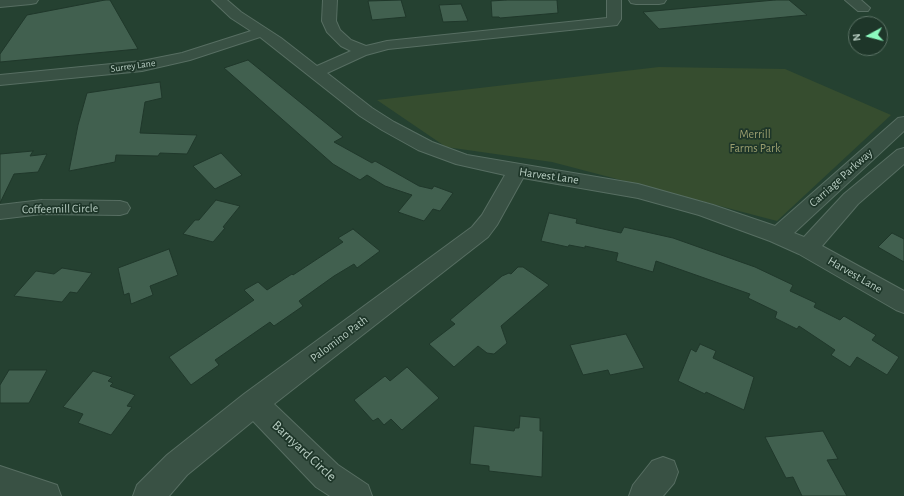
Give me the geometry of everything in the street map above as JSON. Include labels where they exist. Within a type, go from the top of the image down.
[{"type":"street","points":[[0,3],[31,0]]},
{"type":"street","name":"Harvest Lane","points":[[219,0],[236,15],[262,32],[372,115],[425,146],[463,160],[517,172],[595,183],[638,191],[706,210],[778,235],[807,248],[904,303]]},
{"type":"street","points":[[330,0],[328,21],[334,32],[346,43],[365,51]]},
{"type":"street","points":[[316,72],[365,51],[387,45],[431,39],[612,22],[614,19],[614,0]]},
{"type":"street","points":[[636,0],[659,0]]},
{"type":"street","points":[[852,0],[863,8]]},
{"type":"street","name":"Surrey Lane","points":[[0,80],[142,66],[185,57],[262,32]]},
{"type":"street","name":"Carriage Parkway","points":[[778,235],[904,122]]},
{"type":"street","name":"Carriage Parkway","points":[[807,248],[851,200],[904,154]]},
{"type":"street","name":"Palomino Path","points":[[148,496],[177,465],[254,403],[480,232],[490,220],[517,172]]},
{"type":"street","name":"Coffeemill Circle","points":[[0,212],[42,207],[120,208]]},
{"type":"street","name":"Barnyard Circle","points":[[254,403],[327,476],[357,496]]},
{"type":"street","points":[[644,496],[663,472]]},
{"type":"street","points":[[0,481],[46,496]]},
{"type":"green space","name":"Merrill Farms Park","points":[[659,67],[785,69],[891,115],[777,221],[552,162],[446,147],[377,100]]},
{"type":"building","points":[[110,0],[138,49],[0,62],[0,54],[27,15]]},
{"type":"building","points":[[401,0],[406,17],[372,20],[368,1]]},
{"type":"building","points":[[557,0],[558,13],[500,18],[492,17],[491,1]]},
{"type":"building","points":[[789,0],[807,15],[659,29],[643,12]]},
{"type":"building","points":[[461,4],[468,21],[443,22],[439,5]]},
{"type":"building","points":[[248,60],[343,137],[334,142],[372,163],[375,161],[419,186],[432,189],[434,186],[453,193],[440,211],[433,209],[424,221],[398,212],[412,195],[385,186],[367,175],[360,180],[333,164],[224,68]]},
{"type":"building","points":[[160,82],[162,98],[145,102],[140,133],[197,135],[187,154],[160,153],[158,156],[116,155],[115,162],[69,171],[78,125],[87,93]]},
{"type":"building","points":[[33,151],[30,156],[47,154],[38,172],[14,174],[0,203],[0,154]]},
{"type":"building","points":[[221,153],[242,175],[215,189],[193,166]]},
{"type":"building","points":[[216,200],[240,206],[223,227],[225,228],[213,242],[183,234],[195,220],[199,220]]},
{"type":"building","points":[[549,213],[577,219],[576,223],[621,233],[624,227],[673,238],[755,267],[793,285],[790,291],[816,303],[814,307],[840,320],[844,316],[876,335],[872,340],[899,357],[887,375],[857,357],[850,367],[831,355],[835,350],[799,326],[797,329],[775,318],[777,312],[748,298],[750,294],[656,261],[653,272],[616,261],[618,253],[585,246],[585,248],[569,245],[568,247],[541,241]]},
{"type":"building","points":[[353,229],[380,251],[357,268],[354,264],[334,276],[299,301],[303,306],[274,326],[270,322],[215,360],[219,365],[191,385],[169,357],[254,300],[244,290],[258,282],[267,290],[292,274],[293,275],[343,242],[338,238]]},
{"type":"building","points":[[892,233],[904,239],[904,262],[878,247]]},
{"type":"building","points":[[169,249],[178,275],[150,286],[153,295],[131,304],[129,293],[124,295],[118,268]]},
{"type":"building","points":[[518,267],[523,267],[549,285],[501,326],[507,343],[494,354],[487,353],[478,346],[454,367],[429,344],[455,324],[450,320],[502,276],[509,273],[511,274]]},
{"type":"building","points":[[62,268],[92,273],[77,293],[70,292],[62,302],[14,296],[36,271],[54,274]]},
{"type":"building","points":[[626,334],[644,368],[610,375],[608,370],[583,375],[570,345]]},
{"type":"building","points":[[700,344],[716,351],[713,358],[754,377],[744,410],[678,381],[691,349],[696,352]]},
{"type":"building","points":[[407,367],[439,398],[402,430],[391,419],[384,425],[378,418],[373,421],[354,400],[385,376],[390,381]]},
{"type":"building","points":[[9,370],[47,370],[29,403],[0,403],[0,385]]},
{"type":"building","points":[[93,371],[112,377],[108,381],[113,383],[110,386],[135,395],[127,406],[132,407],[111,435],[78,423],[83,414],[63,407]]},
{"type":"building","points":[[520,416],[540,418],[540,431],[543,431],[542,477],[489,471],[489,466],[470,464],[474,426],[514,431],[515,428],[519,428]]},
{"type":"building","points":[[823,431],[838,459],[827,460],[847,496],[802,496],[793,477],[786,478],[765,437]]}]
